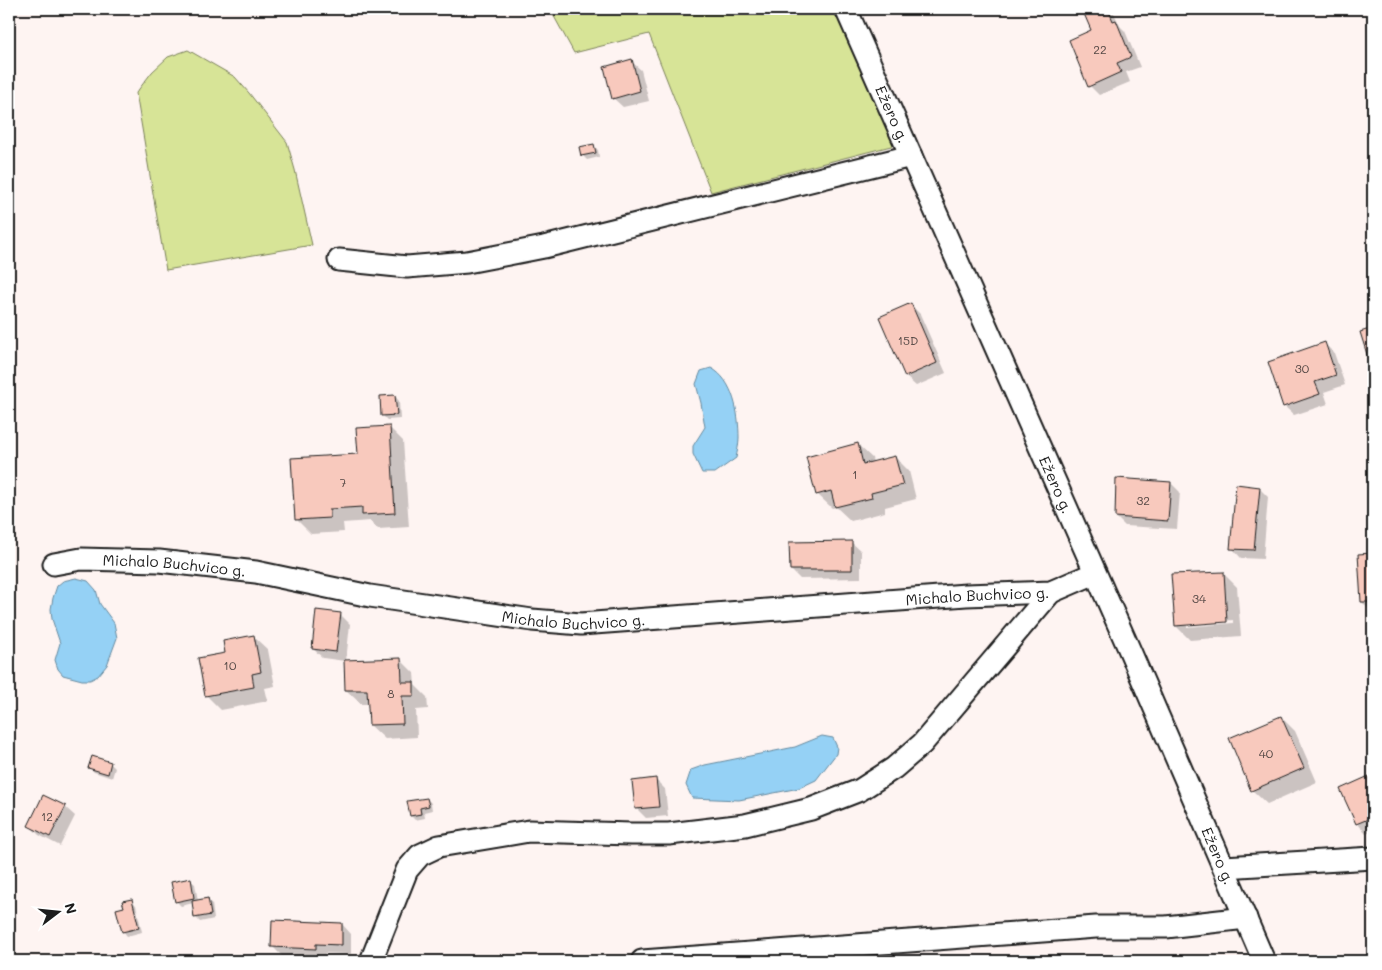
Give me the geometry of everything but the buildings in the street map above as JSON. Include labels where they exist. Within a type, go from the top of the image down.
[{"type":"street","name":"Ežero g.","points":[[846,9],[1264,961]]},
{"type":"street","points":[[339,260],[407,267],[467,262],[544,247],[911,156]]},
{"type":"street","name":"Michalo Buchvico g.","points":[[54,564],[81,559],[120,559],[159,561],[256,572],[370,596],[563,624],[966,595],[1051,592],[1095,573]]},
{"type":"street","points":[[371,961],[407,870],[420,856],[439,846],[529,831],[669,834],[745,825],[811,809],[860,790],[894,768],[922,744],[1051,592]]},
{"type":"street","points":[[1224,867],[1373,858]]},
{"type":"street","points":[[642,961],[1096,927],[1166,927],[1246,918]]},
{"type":"green space","points":[[550,9],[834,9],[895,145],[711,192],[649,34],[574,53]]},
{"type":"green space","points":[[188,50],[235,77],[287,142],[312,245],[166,270],[136,93],[152,72],[168,57]]},
{"type":"water","points":[[711,368],[725,381],[734,399],[738,419],[739,441],[736,458],[715,473],[702,473],[693,454],[693,446],[705,427],[696,384],[701,371]]},
{"type":"water","points":[[76,578],[88,581],[96,590],[100,604],[114,623],[117,638],[107,665],[98,676],[90,680],[63,675],[58,669],[55,660],[60,643],[52,619],[53,598],[57,586],[63,581]]},
{"type":"water","points":[[822,736],[833,738],[837,747],[836,754],[816,780],[799,788],[739,800],[692,798],[686,785],[691,770],[705,765],[795,747]]}]
